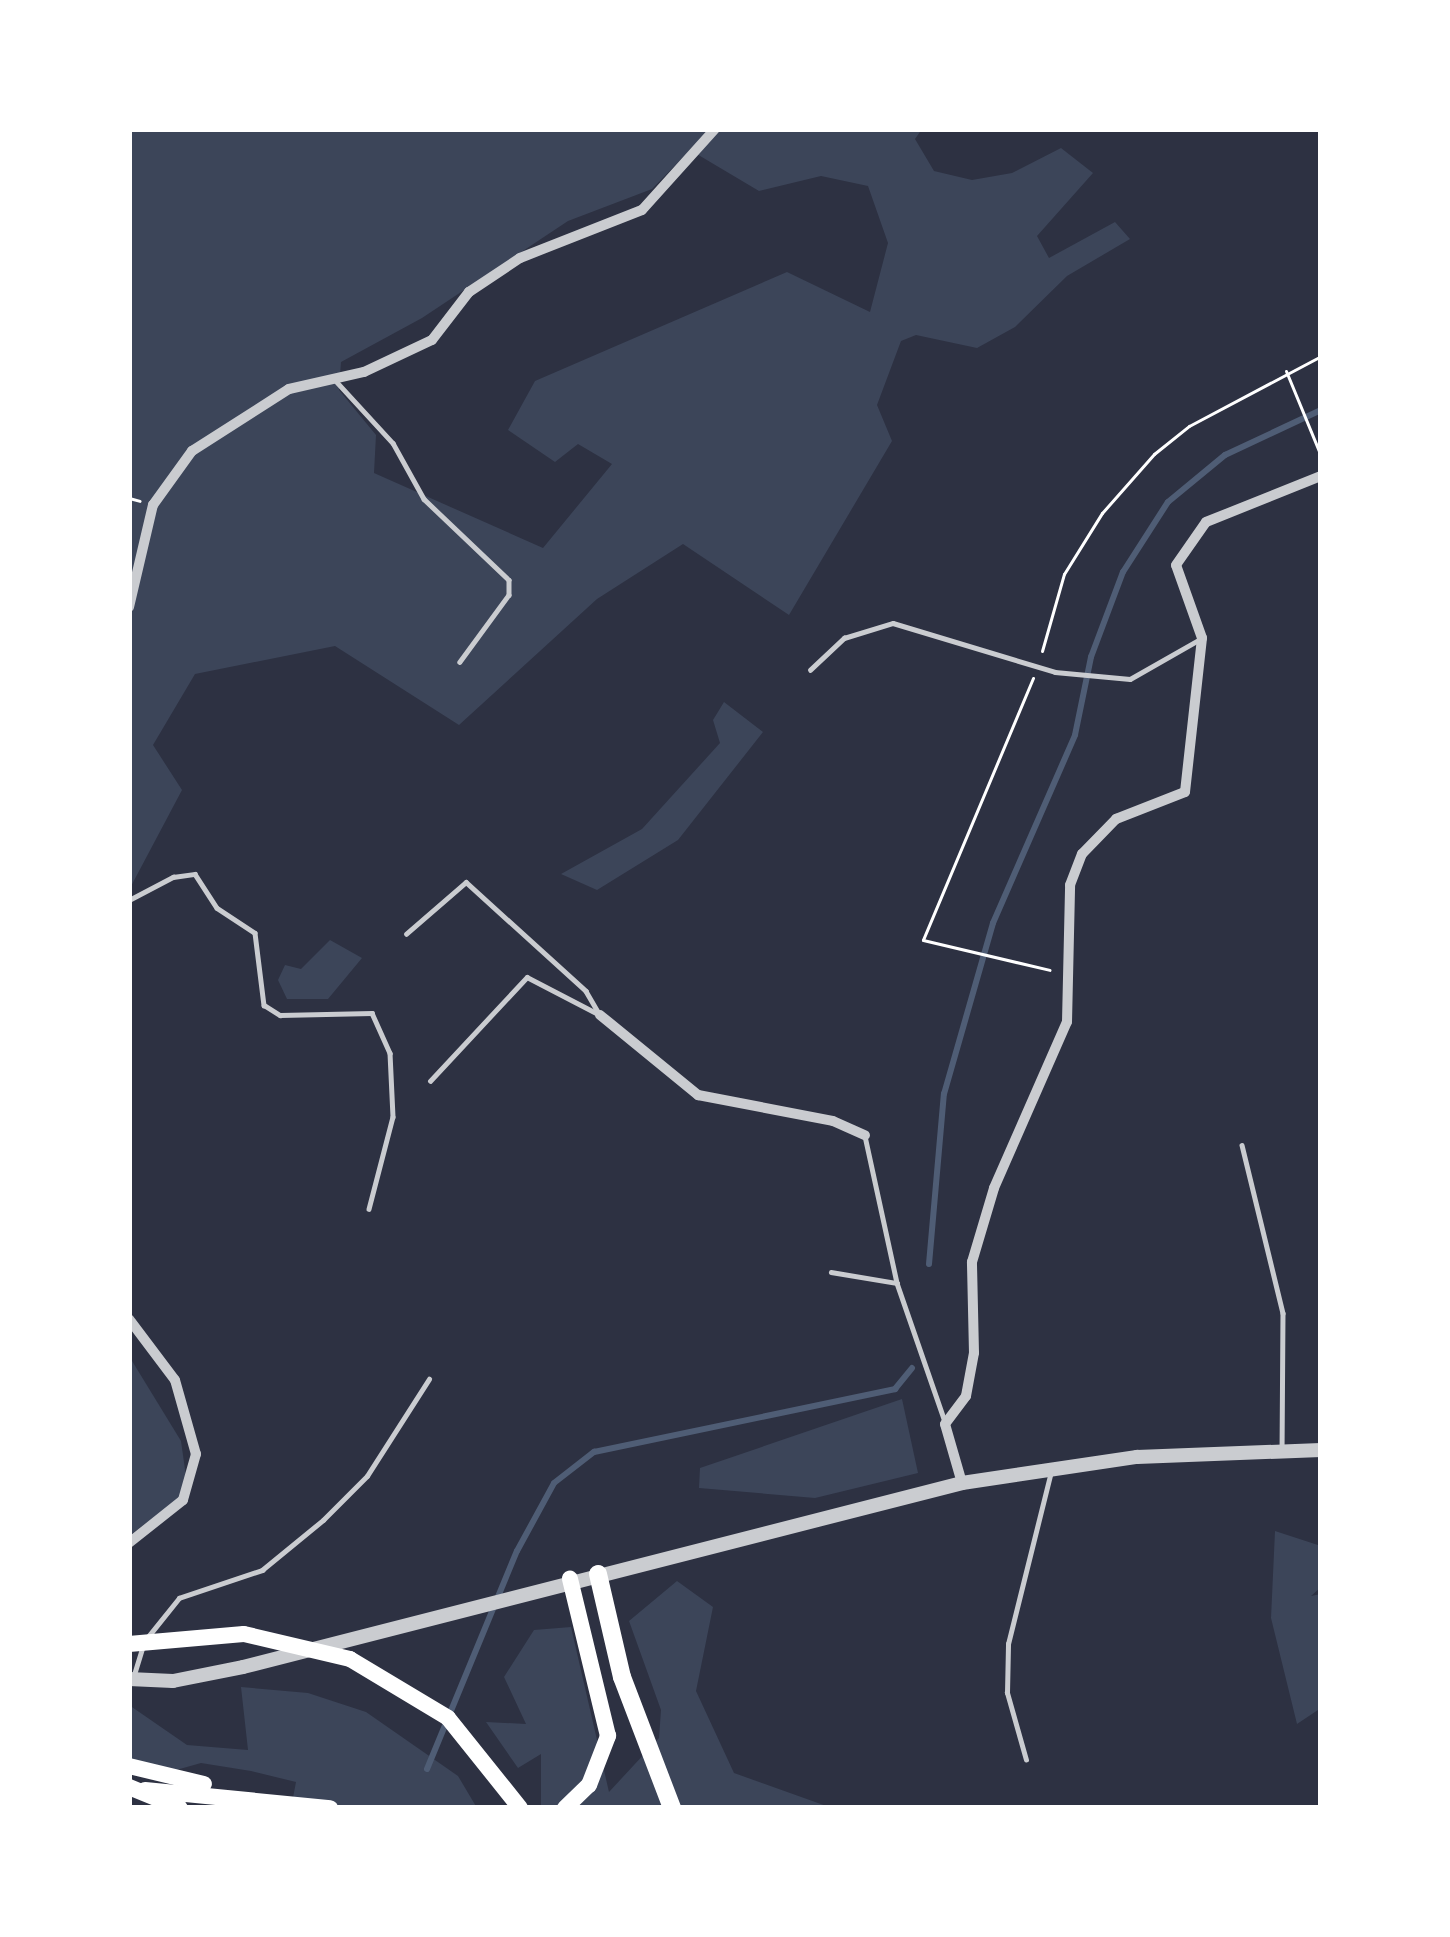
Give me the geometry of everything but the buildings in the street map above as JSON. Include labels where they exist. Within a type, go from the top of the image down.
[{"type":"highway","points":[[598,1574],[622,1677],[672,1808]]},
{"type":"main road","points":[[566,1808],[589,1785],[608,1736],[570,1579]]},
{"type":"main road","points":[[129,1644],[244,1634],[350,1659],[448,1718],[520,1808]]},
{"type":"main road","points":[[129,1766],[245,1794],[330,1808]]},
{"type":"main road","points":[[137,1788],[245,1794]]},
{"type":"main road","points":[[137,1788],[180,1808]]},
{"type":"street","points":[[129,607],[153,505],[192,451],[289,388],[364,372],[432,340],[469,292],[520,258],[642,210],[715,129]]},
{"type":"street","points":[[962,1483],[945,1424],[966,1396],[974,1353],[972,1262],[994,1188],[1067,1022],[1066,914],[1082,854],[1116,819],[1185,792],[1202,638],[1177,580],[1183,548],[1206,522],[1321,476]]},
{"type":"street","points":[[600,1015],[698,1095],[833,1120],[865,1135]]},
{"type":"street","points":[[129,1319],[175,1380],[196,1454],[183,1500],[129,1543]]},
{"type":"street","points":[[131,1679],[172,1681],[243,1666],[570,1579],[962,1483],[1052,1470],[1321,1450]]},
{"type":"lane","points":[[332,377],[393,443],[424,499],[509,580],[509,595],[460,662]]},
{"type":"lane","points":[[810,670],[844,638],[892,623],[1055,672],[1130,679],[1202,638]]},
{"type":"lane","points":[[129,900],[173,877],[195,874],[217,908],[255,933],[264,1005],[280,1015],[372,1013],[390,1053],[393,1117],[369,1209]]},
{"type":"lane","points":[[406,934],[466,882],[586,991],[600,1015]]},
{"type":"lane","points":[[430,1081],[527,977],[600,1015]]},
{"type":"lane","points":[[865,1135],[897,1282],[945,1424]]},
{"type":"lane","points":[[1242,1144],[1283,1313],[1282,1450]]},
{"type":"lane","points":[[831,1272],[897,1282]]},
{"type":"lane","points":[[131,1679],[161,1615],[179,1598],[262,1570],[367,1476],[429,1379]]},
{"type":"lane","points":[[1026,1760],[1010,1708],[1008,1644],[1052,1470]]},
{"type":"path","points":[[1070,973],[1025,967],[922,940],[1037,666],[1064,574],[1102,513],[1189,426],[1286,370],[1321,356]]},
{"type":"path","points":[[1286,370],[1321,456]]},
{"type":"shaded area","points":[[129,129],[922,129],[915,139],[934,171],[972,180],[1012,173],[1061,148],[1093,173],[1037,236],[1049,258],[1115,222],[1130,239],[1067,276],[1015,327],[977,348],[916,335],[901,341],[877,405],[892,441],[789,615],[683,544],[597,599],[459,725],[335,646],[195,674],[153,745],[182,790],[129,890]],"holes":[[[690,150],[759,191],[821,176],[868,186],[888,243],[870,312],[787,272],[535,381],[508,430],[555,462],[578,444],[612,464],[543,548],[374,473],[376,435],[339,390],[341,362],[422,318],[568,221],[652,189]]]},
{"type":"shaded area","points":[[724,702],[763,732],[678,840],[597,890],[561,874],[642,829],[720,743],[713,720]]},
{"type":"shaded area","points":[[330,940],[362,958],[328,999],[287,999],[278,980],[285,965],[301,969]]},
{"type":"shaded area","points":[[129,1356],[181,1441],[188,1491],[129,1536]]},
{"type":"shaded area","points":[[902,1399],[918,1473],[815,1498],[699,1488],[700,1468]]},
{"type":"shaded area","points":[[1275,1531],[1321,1546],[1321,1587],[1311,1596],[1321,1594],[1321,1708],[1297,1724],[1271,1618]]},
{"type":"shaded area","points":[[677,1581],[713,1607],[696,1691],[734,1773],[832,1808],[541,1808],[541,1754],[518,1768],[486,1722],[526,1724],[504,1677],[534,1630],[571,1627],[609,1792],[659,1738],[661,1710],[629,1621]]},
{"type":"shaded area","points":[[241,1687],[308,1693],[366,1712],[458,1776],[477,1808],[291,1808],[296,1782],[251,1771],[201,1763],[155,1776],[129,1772],[129,1705],[187,1745],[248,1750]]},
{"type":"waterway","points":[[929,1264],[944,1094],[993,923],[1075,735],[1091,657],[1123,572],[1168,502],[1225,455],[1321,410]]},
{"type":"waterway","points":[[427,1769],[517,1551],[554,1483],[594,1452],[895,1389],[912,1368]]}]
